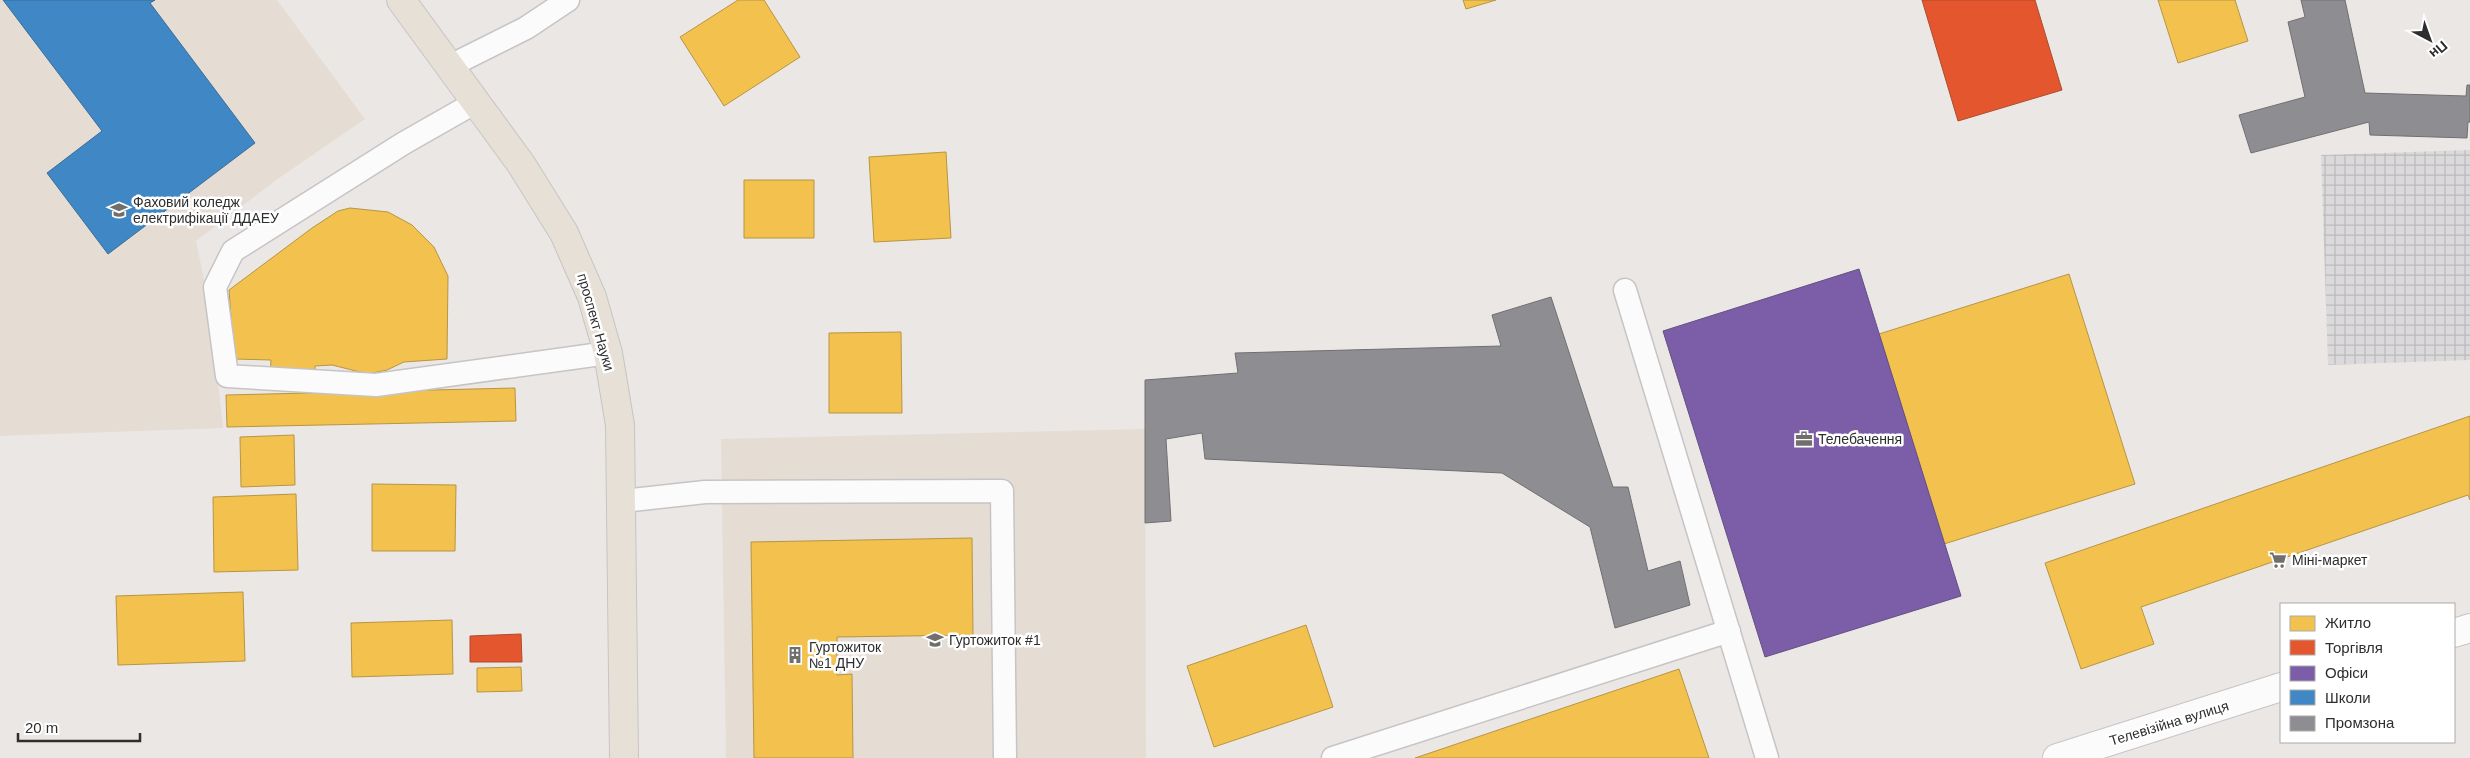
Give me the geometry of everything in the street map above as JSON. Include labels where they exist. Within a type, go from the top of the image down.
[{"type":"main road","name":"проспект Науки","points":[[401,0],[521,164],[564,233],[592,297],[608,353],[620,425],[623,501],[624,758]]},
{"type":"street","points":[[2455,633],[2470,628]]},
{"type":"street","name":"Телевізійна вулиця","points":[[2057,758],[2280,687]]},
{"type":"lane","points":[[450,66],[526,28],[568,0]]},
{"type":"lane","points":[[476,102],[404,143],[233,251],[215,286],[227,376],[376,385],[608,353]]},
{"type":"lane","points":[[1624,290],[1768,758]]},
{"type":"lane","points":[[623,501],[705,492],[1002,492],[1005,758]]},
{"type":"lane","points":[[1333,758],[1729,631]]},
{"type":"shaded area","name":"Фаховий коледж електрифікації ДДАЕУ","points":[[0,0],[277,0],[365,119],[279,178],[196,241],[210,309],[223,428],[0,436]]},
{"type":"shaded area","points":[[2470,150],[2470,360],[2328,365],[2321,155]]},
{"type":"shaded area","name":"Гуртожиток #1","points":[[1145,429],[1146,758],[726,758],[721,439]]},
{"type":"building: Житло","points":[[738,0],[764,0],[800,57],[724,106],[680,37]]},
{"type":"building: Житло","points":[[1463,0],[1496,0],[1466,9]]},
{"type":"building: Житло","points":[[2158,0],[2235,0],[2248,41],[2178,63]]},
{"type":"building: Житло","points":[[946,152],[951,238],[874,242],[869,157]]},
{"type":"building: Житло","points":[[744,180],[814,180],[814,238],[744,238]]},
{"type":"building: Житло","points":[[350,208],[388,212],[412,225],[434,247],[448,276],[447,359],[404,362],[387,370],[368,374],[332,365],[315,366],[315,377],[270,377],[271,360],[234,359],[229,290],[312,228],[338,211]]},
{"type":"building: Житло","points":[[2069,274],[2135,484],[1944,544],[1879,334]]},
{"type":"building: Житло","points":[[901,332],[902,413],[829,413],[829,333]]},
{"type":"building: Житло","points":[[515,388],[516,421],[227,427],[226,395]]},
{"type":"building: Житло","points":[[2470,416],[2470,500],[2468,495],[2141,607],[2154,644],[2081,669],[2045,563]]},
{"type":"building: Житло","points":[[294,435],[295,485],[241,487],[240,437]]},
{"type":"building: Житло","points":[[372,484],[456,485],[455,551],[372,551]]},
{"type":"building: Житло","points":[[296,494],[298,570],[214,572],[213,497]]},
{"type":"building: Житло","name":"Гуртожиток №1 ДНУ","points":[[972,538],[973,635],[837,637],[837,675],[852,674],[853,758],[754,758],[751,542]]},
{"type":"building: Житло","points":[[243,592],[245,661],[118,665],[116,596]]},
{"type":"building: Житло","points":[[452,620],[453,674],[352,677],[351,623]]},
{"type":"building: Житло","points":[[1306,625],[1333,707],[1214,747],[1187,666]]},
{"type":"building: Житло","points":[[521,667],[522,691],[477,692],[477,668]]},
{"type":"building: Житло","points":[[1679,669],[1709,758],[1415,758]]},
{"type":"building: Торгівля","points":[[1922,0],[2035,0],[2062,90],[1958,121]]},
{"type":"building: Торгівля","points":[[521,634],[522,662],[470,662],[470,636]]},
{"type":"building: Офіси","name":"Телебачення","points":[[1859,269],[1961,596],[1765,657],[1663,331]]},
{"type":"building: Школи","points":[[3,0],[155,0],[150,3],[255,143],[108,254],[47,173],[102,131]]},
{"type":"building: Промзона","points":[[2301,0],[2345,0],[2365,93],[2466,96],[2467,85],[2470,85],[2470,122],[2468,122],[2467,138],[2370,135],[2369,122],[2251,153],[2239,115],[2305,97],[2288,22],[2305,17]]},
{"type":"building: Промзона","points":[[1551,297],[1613,487],[1628,487],[1648,571],[1680,561],[1690,605],[1615,628],[1590,527],[1502,473],[1205,459],[1202,433],[1166,439],[1171,521],[1145,523],[1145,380],[1238,373],[1235,353],[1501,346],[1492,315]]},
{"type":"place","name":"Фаховий коледж електрифікації ДДАЕУ","points":[[119,210]]},
{"type":"place","name":"Телебачення","points":[[1804,439]]},
{"type":"place","name":"Міні-маркет","points":[[2278,560]]},
{"type":"place","name":"Гуртожиток #1","points":[[935,640]]},
{"type":"place","name":"Гуртожиток №1 ДНУ","points":[[795,655]]}]
